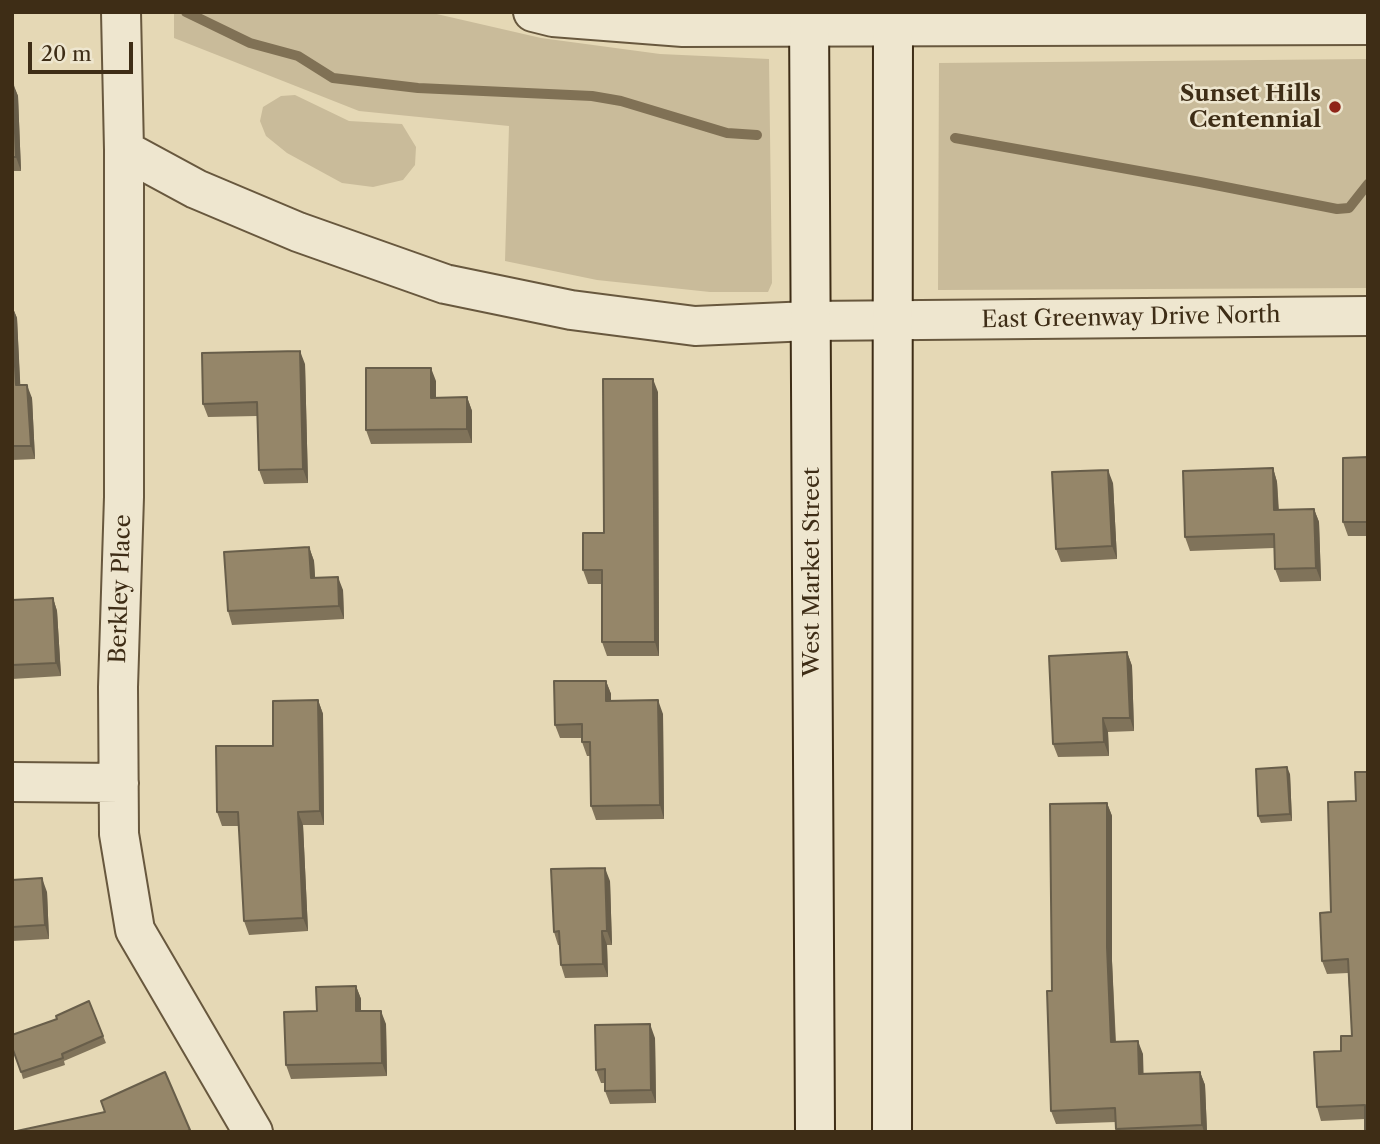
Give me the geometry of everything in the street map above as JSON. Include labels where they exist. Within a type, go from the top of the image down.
[{"type":"street","name":"Berkley Place","points":[[121,12],[124,149],[124,497],[118,687],[119,834],[135,930],[253,1132]]},
{"type":"street","points":[[533,12],[553,18],[683,27],[809,20],[1368,25]]},
{"type":"street","name":"West Market Street","points":[[809,20],[815,1132]]},
{"type":"street","points":[[892,1132],[893,20]]},
{"type":"street","name":"East Greenway Drive North","points":[[124,149],[196,189],[298,232],[444,284],[571,310],[695,326],[810,321],[1368,316]]},
{"type":"street","points":[[12,782],[119,783]]},
{"type":"shaded area","points":[[174,12],[428,12],[541,38],[660,54],[769,59],[772,283],[768,292],[710,292],[597,280],[505,261],[509,126],[359,111],[174,38]]},
{"type":"shaded area","points":[[1368,59],[1368,288],[938,290],[939,63]]},
{"type":"shaded area","points":[[295,95],[349,121],[402,124],[416,147],[415,165],[403,180],[373,187],[342,183],[287,153],[266,136],[260,121],[263,107],[281,96]]},
{"type":"building","points":[[13,83],[16,157],[12,157]]},
{"type":"building","points":[[12,309],[16,385],[27,385],[31,446],[12,446]]},
{"type":"building","points":[[300,351],[303,469],[259,470],[257,402],[203,404],[202,353]]},
{"type":"building","points":[[366,368],[431,368],[431,398],[467,397],[467,429],[366,430]]},
{"type":"building","points":[[603,379],[653,379],[655,642],[602,642],[602,570],[583,570],[583,533],[604,533]]},
{"type":"building","points":[[1368,457],[1368,522],[1343,522],[1343,458]]},
{"type":"building","points":[[1273,468],[1274,510],[1314,509],[1316,568],[1275,569],[1274,534],[1185,537],[1183,471]]},
{"type":"building","points":[[1108,470],[1112,546],[1056,549],[1052,472]]},
{"type":"building","points":[[309,547],[311,578],[338,577],[339,606],[228,611],[224,552]]},
{"type":"building","points":[[53,598],[56,663],[12,665],[12,600]]},
{"type":"building","points":[[1127,652],[1130,718],[1103,718],[1104,742],[1053,744],[1049,656]]},
{"type":"building","points":[[554,681],[606,681],[606,701],[658,700],[660,805],[591,806],[590,742],[582,742],[582,724],[555,725]]},
{"type":"building","points":[[318,700],[320,811],[298,812],[303,918],[244,921],[238,812],[217,812],[216,746],[273,746],[273,701]]},
{"type":"building","points":[[1287,767],[1290,814],[1258,816],[1256,769]]},
{"type":"building","points":[[1355,772],[1368,772],[1368,1130],[1365,1130],[1365,1105],[1317,1107],[1314,1052],[1341,1051],[1341,1036],[1352,1036],[1348,959],[1322,961],[1320,913],[1331,912],[1328,802],[1356,801]]},
{"type":"building","points":[[1107,803],[1107,947],[1111,1042],[1138,1041],[1139,1074],[1200,1072],[1202,1125],[1116,1129],[1115,1108],[1051,1111],[1047,991],[1052,991],[1050,804]]},
{"type":"building","points":[[605,868],[607,931],[602,931],[603,964],[561,965],[559,931],[554,932],[551,869]]},
{"type":"building","points":[[42,878],[45,925],[12,927],[12,880]]},
{"type":"building","points":[[356,986],[356,1011],[381,1011],[382,1063],[286,1065],[284,1012],[317,1011],[316,987]]},
{"type":"building","points":[[89,1001],[103,1036],[62,1054],[63,1058],[21,1072],[12,1047],[12,1035],[57,1019],[56,1016]]},
{"type":"building","points":[[650,1024],[651,1090],[605,1091],[605,1069],[596,1070],[595,1025]]},
{"type":"building","points":[[165,1072],[190,1130],[186,1132],[12,1132],[105,1112],[101,1101]]},
{"type":"waterway","points":[[186,12],[250,43],[298,56],[333,78],[418,88],[592,96],[621,101],[727,133],[757,135]]},
{"type":"waterway","points":[[955,138],[1337,209],[1349,208],[1368,184]]},
{"type":"place","name":"Sunset Hills Centennial","points":[[1335,107]]}]
